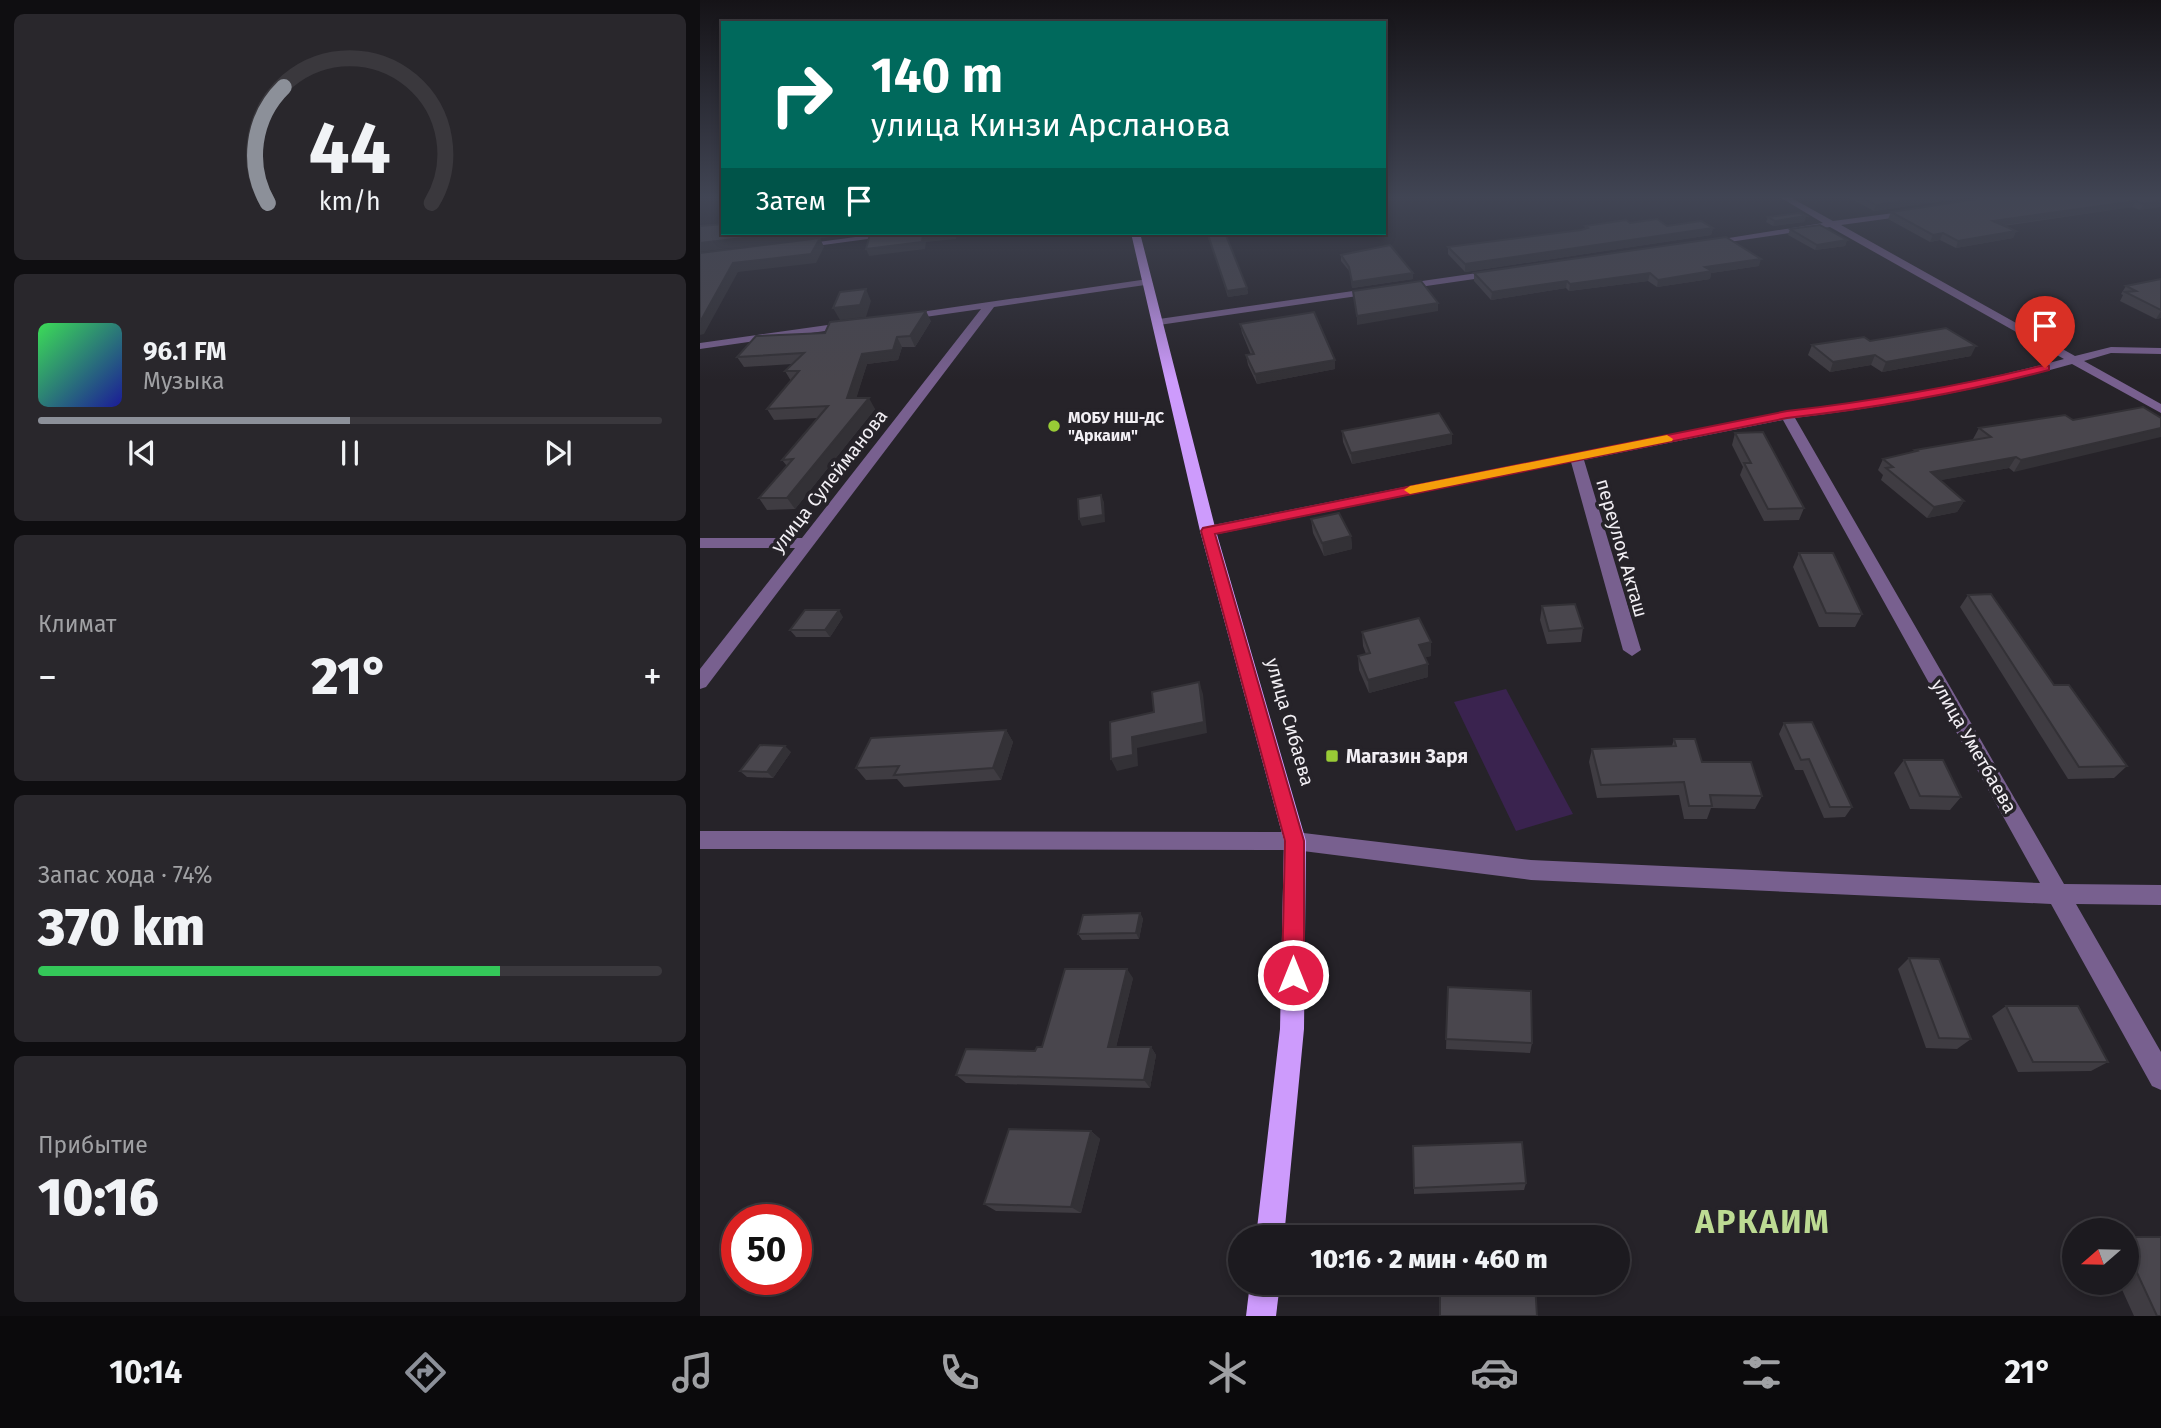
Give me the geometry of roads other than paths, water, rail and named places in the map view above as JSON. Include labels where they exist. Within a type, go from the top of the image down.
[{"type":"main road","name":"улица Сибаева","points":[[1141,257],[1208,531],[1295,841],[1292,1029],[1270,1225]]},
{"type":"main road","points":[[1261,1316],[1264,1295]]},
{"type":"street","points":[[1890,257],[2161,409]]},
{"type":"street","points":[[1159,322],[1516,270]]},
{"type":"street","points":[[893,319],[1148,282]]},
{"type":"street","name":"улица Сулейманова","points":[[700,682],[990,305]]},
{"type":"street","points":[[700,346],[866,323]]},
{"type":"street","points":[[1208,531],[1787,415],[1870,405],[1982,384],[2110,350],[2161,351]]},
{"type":"street","name":"улица Уметбаева","points":[[1787,415],[2161,1077]]},
{"type":"street","name":"переулок Акташ","points":[[1576,457],[1632,650]]},
{"type":"street","points":[[700,542],[805,543]]},
{"type":"street","points":[[700,840],[1295,841],[1531,870],[2059,894],[2161,895]]},
{"type":"place","name":"МОБУ НШ-ДС \"Аркаим\"","points":[[1054,426]]},
{"type":"place","name":"Магазин Заря","points":[[1332,756]]},
{"type":"district","name":"АРКАИМ","points":[[1763,1222]]}]
